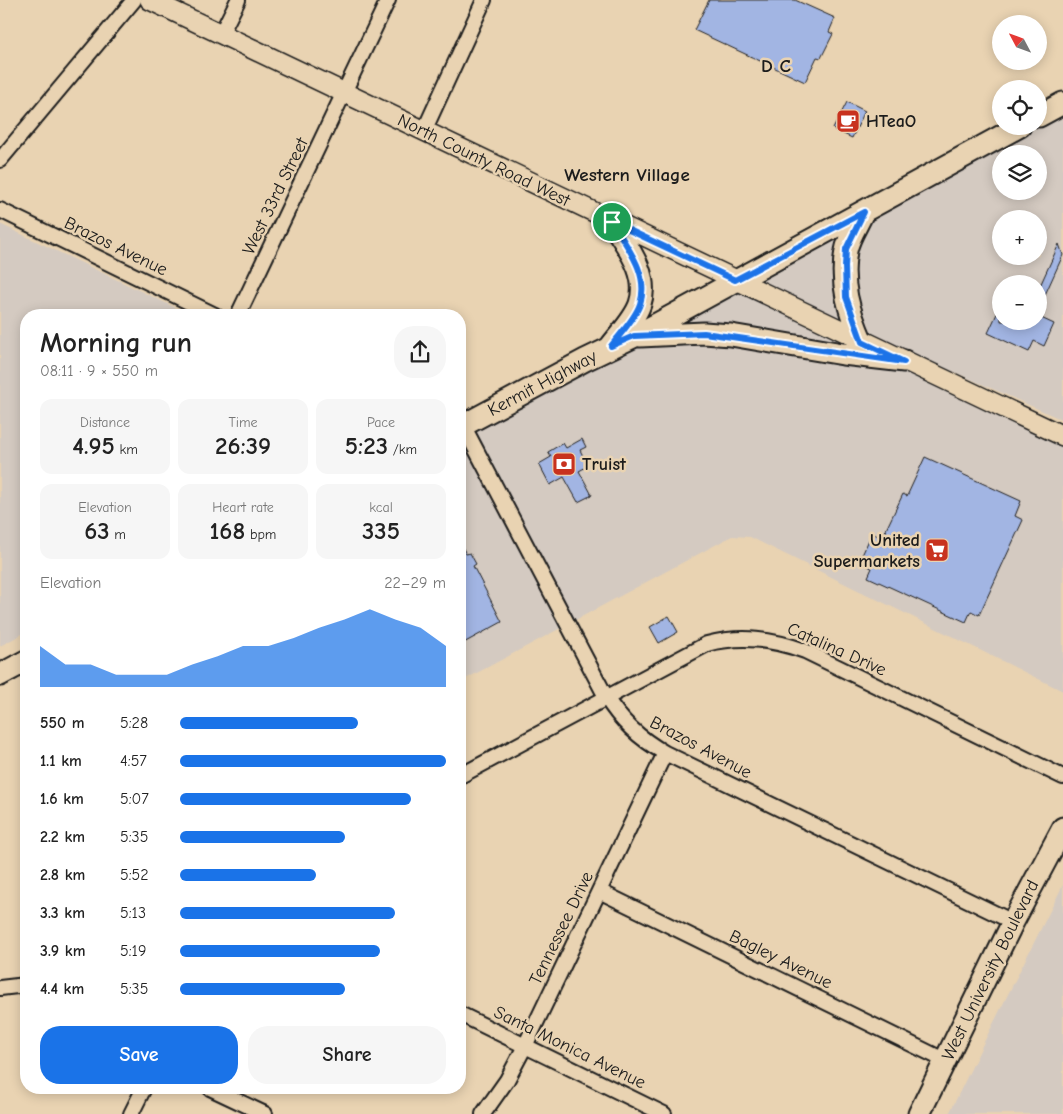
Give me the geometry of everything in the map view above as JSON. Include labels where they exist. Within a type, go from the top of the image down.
[{"type":"main road","name":"North County Road West","points":[[150,0],[862,342],[1063,436]]},
{"type":"main road","points":[[1047,112],[1063,103]]},
{"type":"main road","name":"Kermit Highway","points":[[466,424],[611,346],[634,336],[1004,135]]},
{"type":"main road","points":[[862,342],[846,297],[845,267],[846,249],[864,212]]},
{"type":"main road","points":[[611,346],[639,306],[643,290],[638,266],[612,222]]},
{"type":"main road","points":[[634,336],[704,333],[731,335],[904,362]]},
{"type":"main road","points":[[0,675],[20,664]]},
{"type":"main road","name":"West University Boulevard","points":[[919,1114],[1013,922],[1063,828]]},
{"type":"street","points":[[0,160],[134,0]]},
{"type":"street","points":[[221,34],[238,0]]},
{"type":"street","name":"West 33rd Street","points":[[241,309],[388,0]]},
{"type":"street","points":[[424,131],[484,0]]},
{"type":"street","name":"Brazos Avenue","points":[[0,210],[203,309]]},
{"type":"street","name":"Brazos Avenue","points":[[466,434],[606,697],[624,722],[639,737],[665,753],[1013,922]]},
{"type":"street","name":"Catalina Drive","points":[[466,773],[707,644],[737,639],[760,639],[783,643],[805,651],[1063,777]]},
{"type":"street","name":"Tennessee Drive","points":[[483,1114],[507,1080],[525,1046],[665,753]]},
{"type":"street","name":"Bagley Avenue","points":[[599,891],[946,1061]]},
{"type":"street","points":[[0,988],[20,986]]},
{"type":"street","name":"Santa Monica Avenue","points":[[466,1017],[664,1114]]},
{"type":"street","points":[[131,1114],[141,1094]]},
{"type":"street","points":[[223,1094],[265,1114]]},
{"type":"shaded area","points":[[1063,104],[1063,420],[750,282],[1063,445],[1063,691],[750,537],[732,536],[466,679],[466,424],[1005,135],[1047,135],[1047,119]]},
{"type":"shaded area","points":[[0,224],[178,309],[20,309],[20,635],[0,646]]},
{"type":"shaded area","points":[[1063,885],[1063,1114],[949,1114],[983,1044]]},
{"type":"building","points":[[709,0],[795,0],[835,18],[829,32],[833,34],[821,58],[817,57],[805,82],[694,30]]},
{"type":"building","name":"HTeaO","points":[[847,102],[865,111],[852,138],[833,129]]},
{"type":"building","points":[[1059,244],[1063,255],[1047,290],[1047,275],[1045,275]]},
{"type":"building","points":[[1047,321],[1054,324],[1044,346],[1034,341],[1029,352],[988,333],[992,324],[992,330],[1047,330]]},
{"type":"building","points":[[582,439],[586,447],[580,450],[588,466],[579,471],[592,495],[578,502],[564,477],[550,485],[539,464],[551,457],[548,452],[563,443],[566,448]]},
{"type":"building","name":"United Supermarkets","points":[[925,457],[1021,501],[1015,516],[1023,520],[979,615],[971,611],[966,622],[868,577],[872,568],[859,562],[872,533],[882,538],[903,494],[907,496]]},
{"type":"building","points":[[470,553],[476,564],[473,566],[502,622],[466,642],[466,554]]},
{"type":"building","points":[[669,616],[678,632],[659,643],[650,627]]},
{"type":"place","name":"HTeaO","points":[[848,121]]},
{"type":"place","name":"Truist","points":[[564,464]]},
{"type":"place","name":"United Supermarkets","points":[[937,550]]},
{"type":"district","name":"D C","points":[[776,65]]},
{"type":"district","name":"Western Village","points":[[627,174]]},
{"type":"route","points":[[864,212],[846,249],[846,297],[862,342],[904,362],[843,354],[731,335],[704,333],[634,336],[611,346],[639,306],[643,290],[638,266],[612,222],[735,280],[864,212]]}]
